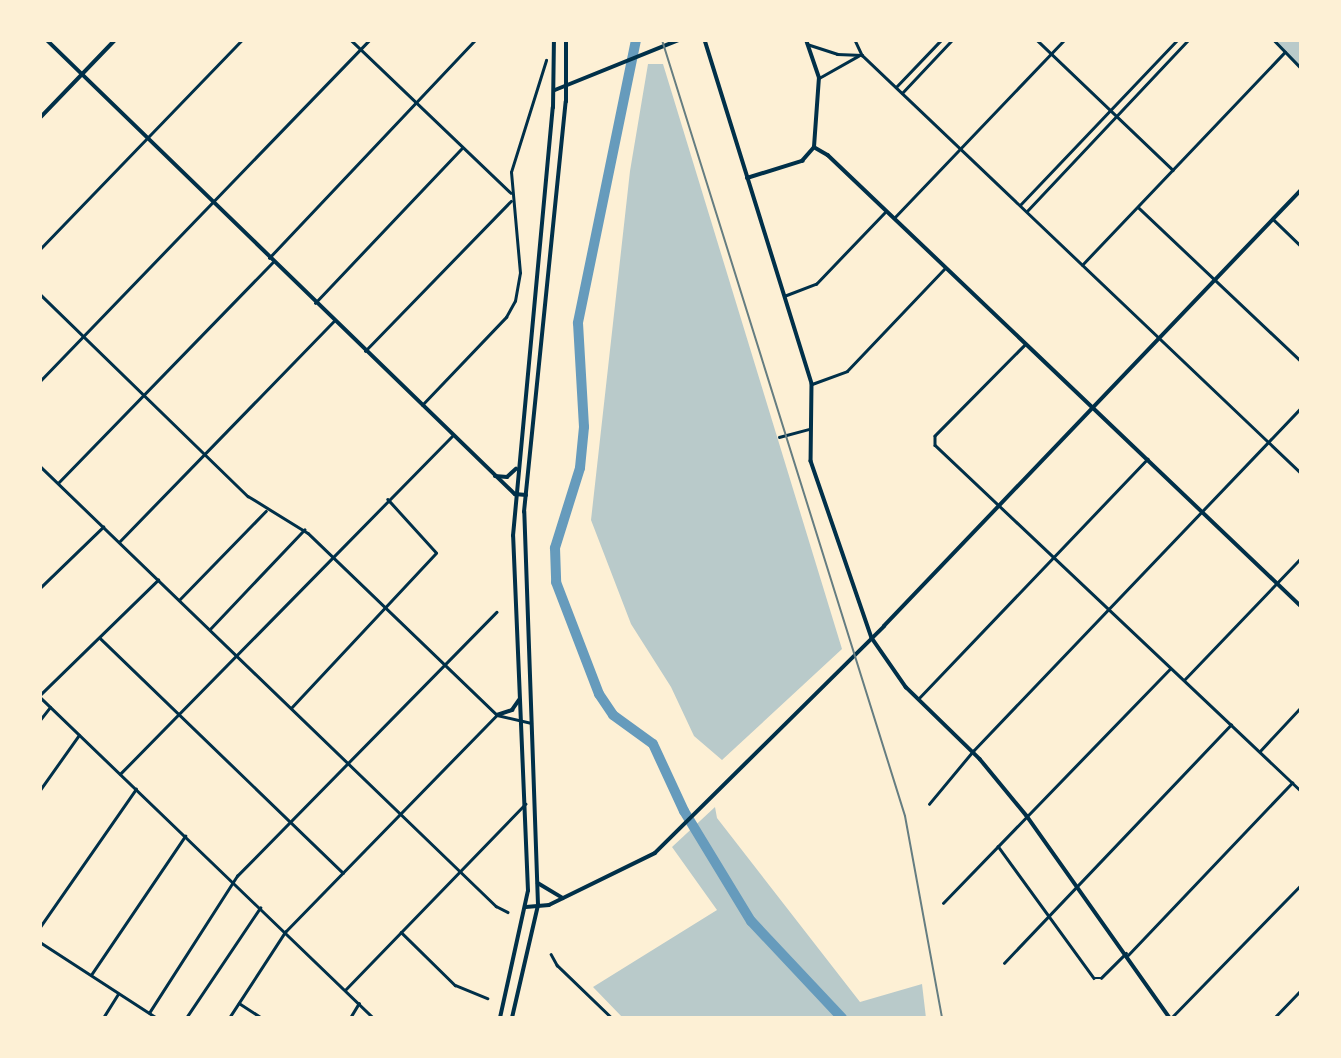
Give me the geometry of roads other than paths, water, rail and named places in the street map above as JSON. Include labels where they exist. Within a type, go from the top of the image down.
[{"type":"street","points":[[47,40],[315,303],[515,494],[526,495]]},
{"type":"street","points":[[40,118],[115,40]]},
{"type":"street","points":[[40,249],[242,40]]},
{"type":"street","points":[[351,40],[511,193]]},
{"type":"street","points":[[40,381],[214,204],[369,40]]},
{"type":"street","points":[[269,258],[475,40]]},
{"type":"street","points":[[500,1018],[526,907],[515,494],[555,90],[554,40]]},
{"type":"street","points":[[512,1018],[538,905],[533,723],[524,564],[526,495],[567,86],[566,40]]},
{"type":"street","points":[[555,90],[646,56],[680,40]]},
{"type":"street","points":[[705,40],[812,384],[809,429],[811,461],[872,638],[918,699],[973,751],[1027,816],[1171,1018],[1301,885]]},
{"type":"street","points":[[855,40],[862,55],[1301,473]]},
{"type":"street","points":[[896,87],[941,40]]},
{"type":"street","points":[[902,93],[952,40]]},
{"type":"street","points":[[1037,40],[1172,170]]},
{"type":"street","points":[[894,218],[1064,40]]},
{"type":"street","points":[[1020,205],[1177,40]]},
{"type":"street","points":[[1027,211],[1188,40]]},
{"type":"street","points":[[1274,40],[1301,68]]},
{"type":"street","points":[[747,178],[802,160],[814,147],[819,78],[807,42]]},
{"type":"street","points":[[807,42],[837,54],[862,55]]},
{"type":"street","points":[[1082,265],[1285,52]]},
{"type":"street","points":[[819,78],[862,55]]},
{"type":"street","points":[[422,405],[506,317],[515,300],[520,273],[511,193],[517,147],[546,60]]},
{"type":"street","points":[[814,147],[894,218],[1301,606]]},
{"type":"street","points":[[315,303],[462,148]]},
{"type":"street","points":[[526,907],[565,898],[639,864],[668,840],[872,638],[1301,190]]},
{"type":"street","points":[[365,351],[512,200]]},
{"type":"street","points":[[1137,206],[1301,361]]},
{"type":"street","points":[[784,296],[816,284],[886,211]]},
{"type":"street","points":[[1273,219],[1301,246]]},
{"type":"street","points":[[58,483],[273,262]]},
{"type":"street","points":[[812,384],[847,371],[946,268]]},
{"type":"street","points":[[40,294],[266,511],[304,530],[497,715],[533,723]]},
{"type":"street","points":[[119,542],[334,321]]},
{"type":"street","points":[[1026,344],[933,441],[1301,791]]},
{"type":"street","points":[[929,804],[973,751],[1301,408]]},
{"type":"street","points":[[779,438],[809,429]]},
{"type":"street","points":[[120,774],[453,435]]},
{"type":"street","points":[[918,699],[1147,459]]},
{"type":"street","points":[[40,466],[460,871],[508,912]]},
{"type":"street","points":[[495,475],[507,477],[517,467]]},
{"type":"street","points":[[291,708],[388,610],[437,551],[388,500]]},
{"type":"street","points":[[179,600],[266,511]]},
{"type":"street","points":[[40,588],[103,527]]},
{"type":"street","points":[[209,629],[304,530]]},
{"type":"street","points":[[1184,680],[1301,558]]},
{"type":"street","points":[[158,580],[40,696],[374,1018]]},
{"type":"street","points":[[149,1013],[234,883],[442,662],[496,612]]},
{"type":"street","points":[[100,638],[343,873]]},
{"type":"street","points":[[943,903],[1171,668]]},
{"type":"street","points":[[229,1018],[285,932],[497,715],[512,710],[519,698]]},
{"type":"street","points":[[40,720],[50,706]]},
{"type":"street","points":[[1259,751],[1301,707]]},
{"type":"street","points":[[1004,963],[1231,725]]},
{"type":"street","points":[[40,790],[79,734]]},
{"type":"street","points":[[998,846],[1094,978],[1101,978],[1292,783]]},
{"type":"street","points":[[40,927],[136,789]]},
{"type":"street","points":[[345,990],[525,804]]},
{"type":"street","points":[[92,975],[185,836]]},
{"type":"street","points":[[538,884],[565,898]]},
{"type":"street","points":[[186,1018],[260,908]]},
{"type":"street","points":[[401,932],[456,986],[488,998]]},
{"type":"street","points":[[40,942],[157,1018]]},
{"type":"street","points":[[551,954],[557,965],[612,1018]]},
{"type":"street","points":[[1274,1018],[1301,990]]},
{"type":"street","points":[[103,1018],[118,993]]},
{"type":"street","points":[[239,1003],[262,1018]]},
{"type":"street","points":[[350,1018],[359,1003]]},
{"type":"waterway","points":[[636,40],[578,323],[584,427],[580,468],[555,548],[556,582],[599,694],[613,715],[653,744],[684,811],[751,921],[842,1018]]},
{"type":"railway","points":[[662,40],[905,816],[942,1018]]}]
